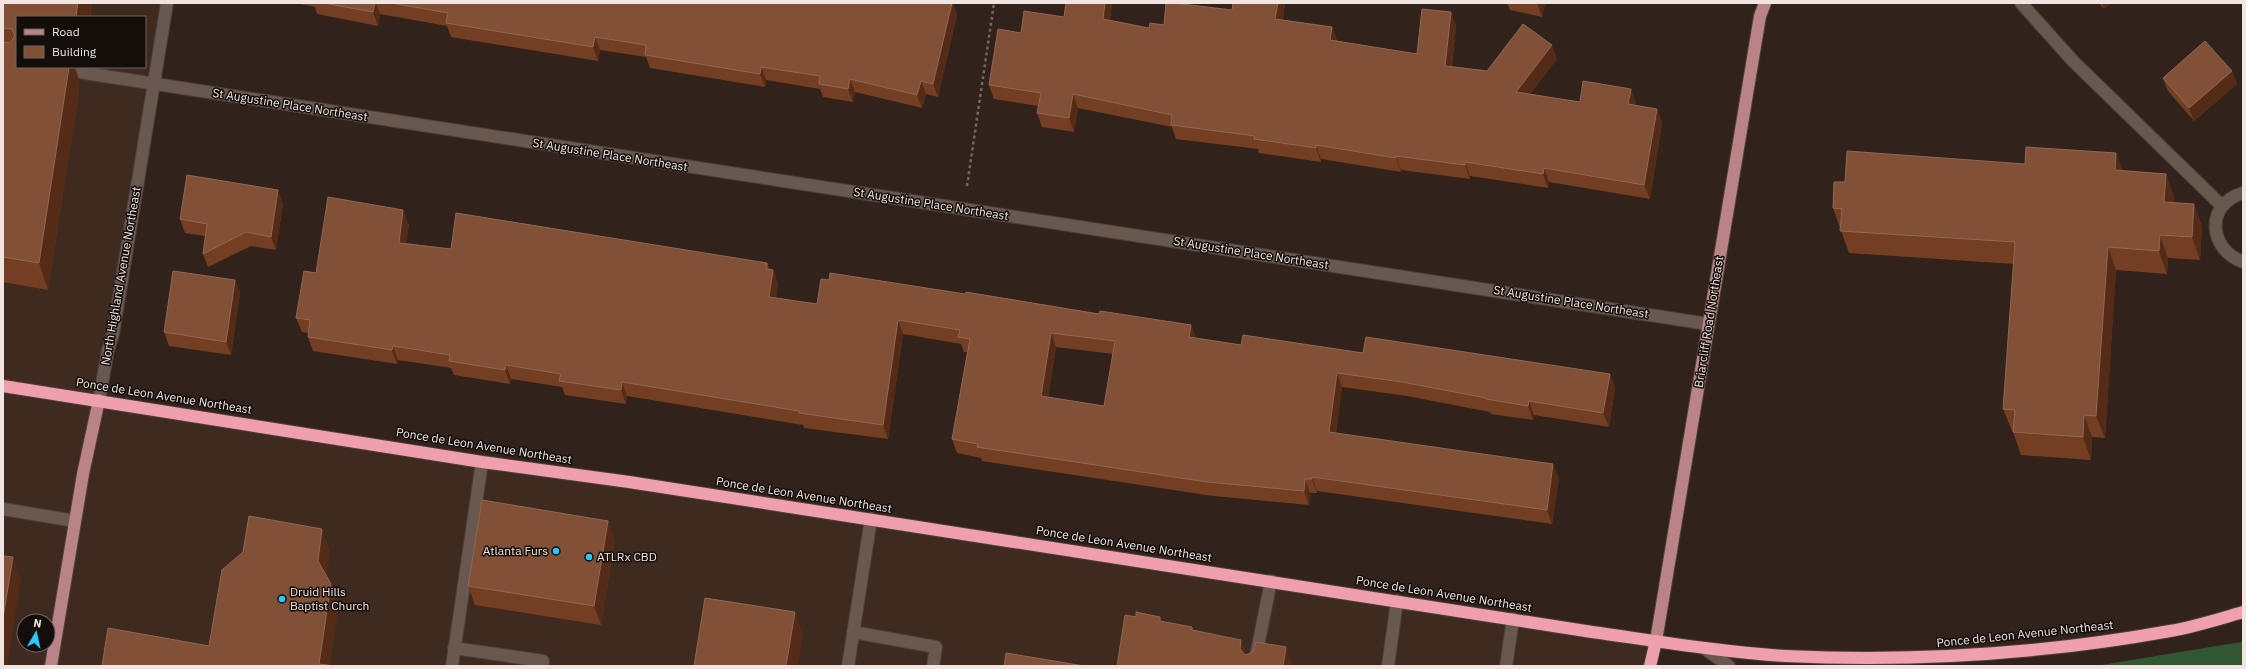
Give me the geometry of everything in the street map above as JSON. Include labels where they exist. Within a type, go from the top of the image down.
[{"type":"highway","name":"Ponce de Leon Avenue Northeast","points":[[3,386],[99,400],[482,462],[1704,648],[1784,656],[1862,658],[1959,657],[2062,646],[2171,631],[2243,612]]},
{"type":"highway","points":[[1650,666],[1656,641]]},
{"type":"main road","name":"Briarcliff Road Northeast","points":[[1656,641],[1760,16],[1765,3]]},
{"type":"main road","name":"North Highland Avenue Northeast","points":[[51,666],[75,521],[99,400]]},
{"type":"street","name":"North Highland Avenue Northeast","points":[[99,400],[108,350],[113,334],[167,3]]},
{"type":"street","points":[[2021,3],[2074,60],[2222,206]]},
{"type":"street","name":"St Augustine Place Northeast","points":[[52,68],[1708,324]]},
{"type":"street","points":[[2243,193],[2231,198],[2222,206],[2217,217],[2215,228],[2217,240],[2223,250],[2232,257],[2243,262]]},
{"type":"street","points":[[452,666],[482,462]]},
{"type":"street","points":[[3,510],[75,521]]},
{"type":"street","points":[[848,666],[871,520]]},
{"type":"street","points":[[1254,666],[1271,581]]},
{"type":"street","points":[[1388,666],[1397,601]]},
{"type":"street","points":[[1506,666],[1513,619]]},
{"type":"street","points":[[853,632],[936,646],[933,666]]},
{"type":"street","points":[[454,648],[543,661],[542,666]]},
{"type":"street","points":[[1704,648],[1729,666]]},
{"type":"path","points":[[963,209],[994,3]]},
{"type":"shaded area","points":[[3,3],[167,3],[98,408],[637,484],[1654,636],[1649,666],[3,666]]},
{"type":"green space","points":[[2243,641],[2243,666],[2095,666],[2241,642]]},
{"type":"building","points":[[3,3],[78,3],[76,16],[16,16],[16,68],[69,68],[39,263],[3,257],[3,42],[10,43],[15,36],[12,29],[3,28]]},
{"type":"building","points":[[323,3],[375,3],[373,12]]},
{"type":"building","points":[[391,3],[952,3],[933,84],[921,81],[917,95],[850,79],[848,89],[819,84],[820,76],[761,67],[760,74],[645,55],[646,45],[595,37],[593,47],[446,23],[448,13]]},
{"type":"building","points":[[1066,3],[1105,3],[1103,19],[1149,28],[1150,23],[1164,25],[1166,3],[1232,10],[1233,3],[1278,3],[1275,19],[1332,27],[1330,40],[1417,54],[1422,9],[1451,12],[1445,66],[1487,71],[1523,24],[1552,45],[1516,92],[1580,102],[1583,81],[1631,89],[1628,104],[1657,109],[1644,185],[1544,168],[1543,174],[1465,162],[1465,165],[1396,156],[1396,158],[1316,145],[1316,148],[1254,139],[1255,136],[1171,125],[1172,115],[1073,94],[1069,118],[1037,113],[1041,93],[989,85],[998,29],[1021,33],[1024,11],[1064,17]]},
{"type":"building","points":[[2205,41],[2232,71],[2189,108],[2163,78]]},
{"type":"building","points":[[2026,147],[2116,153],[2115,170],[2166,174],[2164,202],[2194,204],[2192,237],[2160,235],[2159,251],[2108,247],[2096,416],[2084,415],[2083,437],[2013,432],[2015,410],[2003,409],[2015,242],[1840,231],[1842,209],[1833,208],[1834,182],[1845,182],[1847,151],[2025,164]]},
{"type":"building","points":[[187,175],[278,190],[271,237],[246,232],[203,254],[207,224],[180,219]]},
{"type":"building","points":[[328,197],[403,210],[399,243],[451,249],[456,213],[767,263],[767,269],[773,270],[769,297],[817,304],[821,279],[829,280],[830,273],[965,294],[966,292],[1099,314],[1100,311],[1191,325],[1189,337],[1241,345],[1243,335],[1363,353],[1366,337],[1610,374],[1603,413],[1529,401],[1528,406],[1402,382],[1337,373],[1329,432],[1553,464],[1547,510],[1312,477],[1312,479],[1305,479],[1304,491],[1207,482],[977,447],[978,444],[952,439],[970,339],[958,337],[960,330],[898,320],[883,425],[799,413],[799,411],[622,382],[621,390],[559,381],[561,374],[506,365],[505,370],[449,361],[450,355],[393,346],[392,350],[308,337],[310,320],[296,318],[304,271],[316,273]],"holes":[[[1051,333],[1115,341],[1104,406],[1041,396]]]},
{"type":"building","points":[[173,271],[235,280],[226,342],[164,332]]},
{"type":"building","points":[[482,500],[608,521],[594,606],[468,586]]},
{"type":"building","name":"Druid Hills Baptist Church","points":[[249,516],[322,529],[318,561],[331,584],[319,664],[334,666],[102,666],[108,628],[209,646],[222,570],[243,552]]},
{"type":"building","points":[[3,556],[13,557],[3,618]]},
{"type":"building","points":[[705,598],[795,612],[786,666],[694,666]]},
{"type":"building","points":[[1136,612],[1160,617],[1160,621],[1192,627],[1192,630],[1241,640],[1240,649],[1245,655],[1253,652],[1256,642],[1286,647],[1283,666],[1117,666],[1125,615],[1136,617]]},
{"type":"building","points":[[1006,653],[1084,666],[1004,666]]},
{"type":"place","name":"Atlanta Furs","points":[[556,551]]},
{"type":"place","name":"ATLRx CBD","points":[[589,557]]},
{"type":"place","name":"Druid Hills Baptist Church","points":[[282,599]]}]
